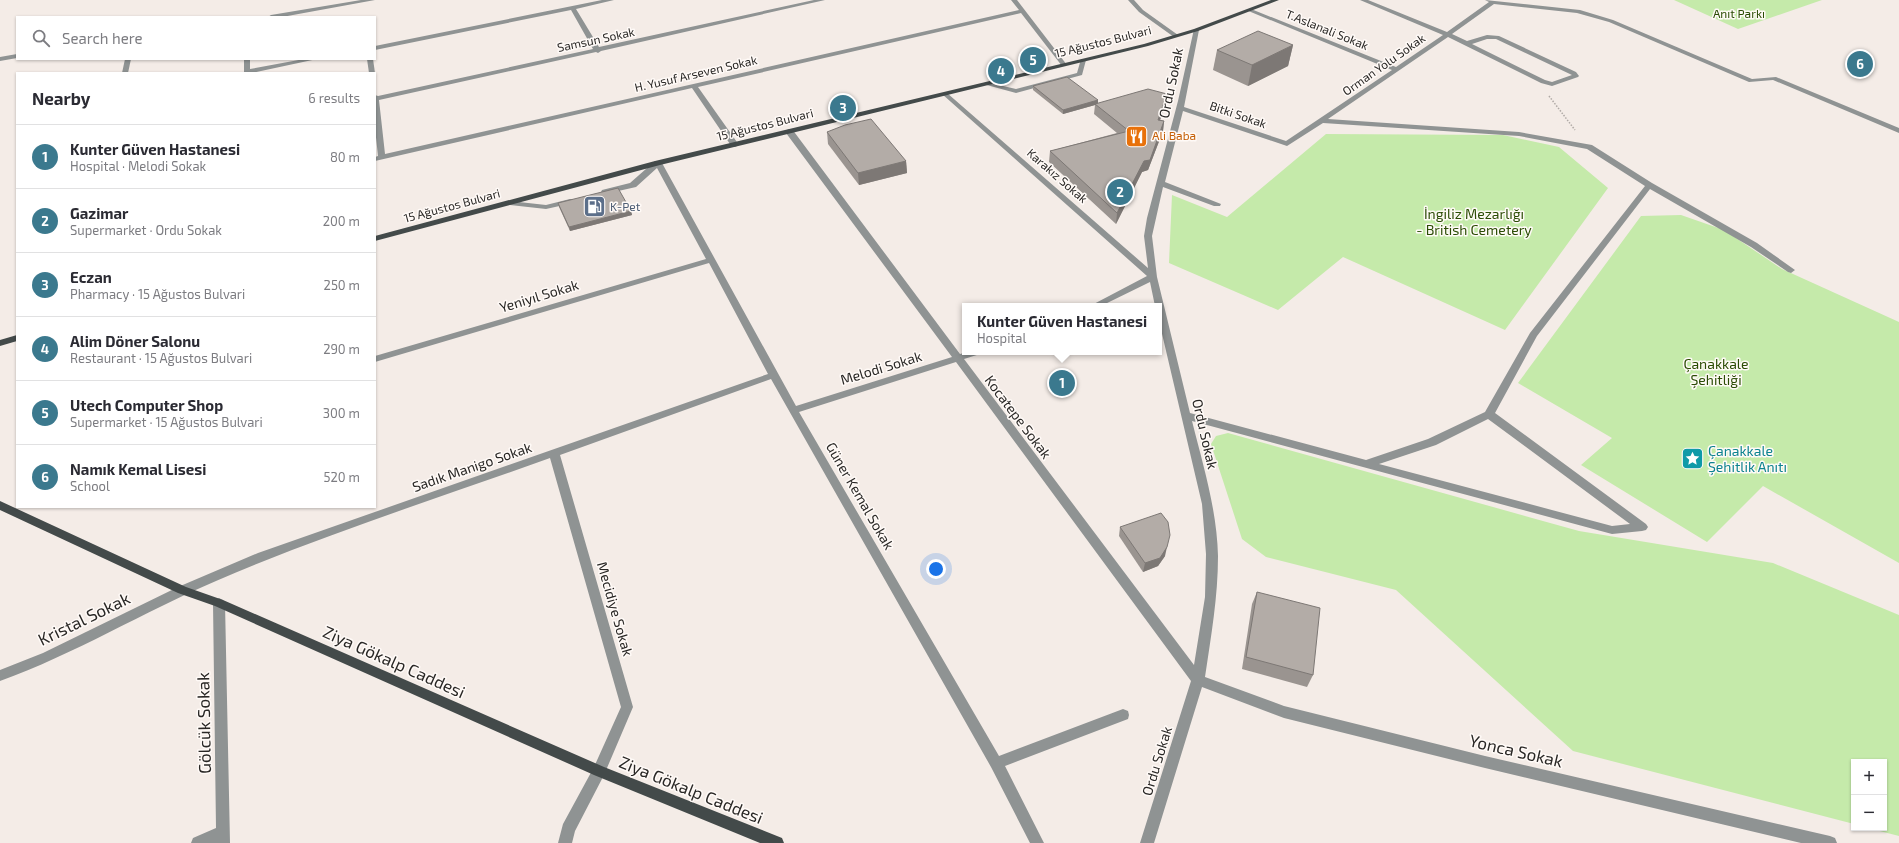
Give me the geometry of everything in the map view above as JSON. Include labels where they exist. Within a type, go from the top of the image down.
[{"type":"main road","name":"15 Ağustos Bulvari","points":[[376,239],[658,164],[1064,65],[1176,36],[1276,0]]},
{"type":"main road","points":[[0,343],[16,338]]},
{"type":"main road","name":"Ziya Gökalp Caddesi","points":[[0,505],[182,590],[219,603],[599,771],[776,843]]},
{"type":"street","points":[[277,16],[372,0]]},
{"type":"street","points":[[376,48],[611,0]]},
{"type":"street","name":"Samsun Sokak","points":[[376,98],[598,51],[822,0]]},
{"type":"street","points":[[1014,0],[1064,65]]},
{"type":"street","points":[[1131,0],[1141,12],[1176,36]]},
{"type":"street","points":[[1363,0],[1447,34],[1465,44],[1543,82],[1552,84],[1576,76],[1576,74],[1497,37],[1487,37],[1465,44]]},
{"type":"street","points":[[1491,1],[1578,10],[1611,21],[1751,81],[1774,78],[1899,130]]},
{"type":"street","name":"Orman Yolu Sokak","points":[[1287,144],[1397,70],[1491,1]]},
{"type":"street","points":[[573,8],[598,51]]},
{"type":"street","name":"T.Aslanali Sokak","points":[[1249,10],[1397,70]]},
{"type":"street","name":"H. Yusuf Arseven Sokak","points":[[378,158],[1022,11]]},
{"type":"street","name":"Ordu Sokak","points":[[1159,303],[1153,277],[1148,236],[1160,183],[1182,108],[1196,30]]},
{"type":"street","points":[[0,59],[16,56]]},
{"type":"street","points":[[125,72],[128,60]]},
{"type":"street","points":[[247,60],[247,72],[309,60]]},
{"type":"street","points":[[370,60],[372,72]]},
{"type":"street","points":[[986,84],[1016,91],[1080,74],[1083,60]]},
{"type":"street","points":[[694,86],[735,145]]},
{"type":"street","name":"Karakız Sokak","points":[[945,94],[1153,277]]},
{"type":"street","name":"Bitki Sokak","points":[[1182,108],[1287,144]]},
{"type":"street","points":[[376,118],[378,158]]},
{"type":"street","points":[[1321,121],[1519,134],[1590,148],[1649,185],[1754,245],[1791,270]]},
{"type":"street","name":"Kocatepe Sokak","points":[[789,132],[1198,680]]},
{"type":"street","points":[[597,194],[633,185],[658,164]]},
{"type":"street","name":"Güner Kemal Sokak","points":[[658,164],[793,410],[996,763],[1037,843]]},
{"type":"street","points":[[1160,183],[1217,204]]},
{"type":"street","points":[[1366,464],[1432,442],[1489,414],[1533,335],[1649,185]]},
{"type":"street","points":[[510,203],[546,207],[575,200]]},
{"type":"street","name":"Yeniyıl Sokak","points":[[376,359],[711,260]]},
{"type":"street","points":[[1100,303],[1153,277]]},
{"type":"street","name":"Ordu Sokak","points":[[1146,843],[1198,680],[1211,597],[1212,554],[1207,504],[1162,315]]},
{"type":"street","name":"Melodi Sokak","points":[[793,410],[968,355]]},
{"type":"street","name":"Sadık Manigo Sokak","points":[[182,590],[262,556],[774,375]]},
{"type":"street","points":[[1186,416],[1612,530],[1642,527],[1489,414]]},
{"type":"street","name":"Mecidiye Sokak","points":[[554,453],[627,707],[599,771],[568,829],[565,843]]},
{"type":"street","name":"Kristal Sokak","points":[[0,676],[47,657],[182,590]]},
{"type":"street","name":"Gölcük Sokak","points":[[219,603],[223,838]]},
{"type":"street","name":"Yonca Sokak","points":[[1198,680],[1284,712],[1485,762],[1830,843]]},
{"type":"street","points":[[996,763],[1123,715]]},
{"type":"street","points":[[198,843],[223,838]]},
{"type":"path","points":[[1543,82],[1544,91],[1590,148]]},
{"type":"green space","name":"Anıt Parkı","points":[[1674,0],[1822,0],[1738,29]]},
{"type":"green space","name":"İngiliz Mezarlığı - British Cemetery","points":[[1326,134],[1503,135],[1559,147],[1608,188],[1505,330],[1343,257],[1278,310],[1169,263],[1172,195],[1227,217]]},
{"type":"green space","name":"Çanakkale Şehitliği","points":[[1681,215],[1724,230],[1782,269],[1899,322],[1899,563],[1763,486],[1707,542],[1581,465],[1612,438],[1518,383],[1641,216]]},
{"type":"green space","points":[[1228,433],[1579,531],[1773,563],[1899,615],[1899,836],[1880,831],[1887,831],[1887,759],[1851,759],[1851,823],[1573,751],[1396,590],[1266,557],[1242,539],[1211,444],[1216,436]]},
{"type":"building","points":[[1258,31],[1293,45],[1252,65],[1217,50]]},
{"type":"building","points":[[1067,77],[1098,100],[1063,110],[1033,86]]},
{"type":"building","points":[[1148,89],[1167,94],[1158,120],[1164,121],[1150,160],[1144,161],[1117,213],[1050,151],[1129,131],[1095,104]]},
{"type":"building","points":[[871,119],[906,161],[858,173],[827,132],[845,125]]},
{"type":"building","points":[[618,188],[631,211],[569,227],[558,203]]},
{"type":"building","points":[[1161,513],[1168,522],[1170,535],[1167,547],[1160,558],[1145,563],[1120,527]]},
{"type":"building","points":[[1257,592],[1320,608],[1313,675],[1246,657]]},
{"type":"place","name":"Utech Computer Shop","points":[[1033,60]]},
{"type":"place","name":"Namık Kemal Lisesi","points":[[1860,64]]},
{"type":"place","name":"Alim Döner Salonu","points":[[1001,71]]},
{"type":"place","name":"Eczan","points":[[843,108]]},
{"type":"place","name":"Ali Baba","points":[[1136,136]]},
{"type":"place","name":"Gazimar","points":[[1120,192]]},
{"type":"place","name":"K-Pet","points":[[595,207]]},
{"type":"place","name":"Kunter Güven Hastanesi","points":[[1062,383]]},
{"type":"place","name":"Çanakkale Şehitlik Anıtı","points":[[1693,459]]}]
